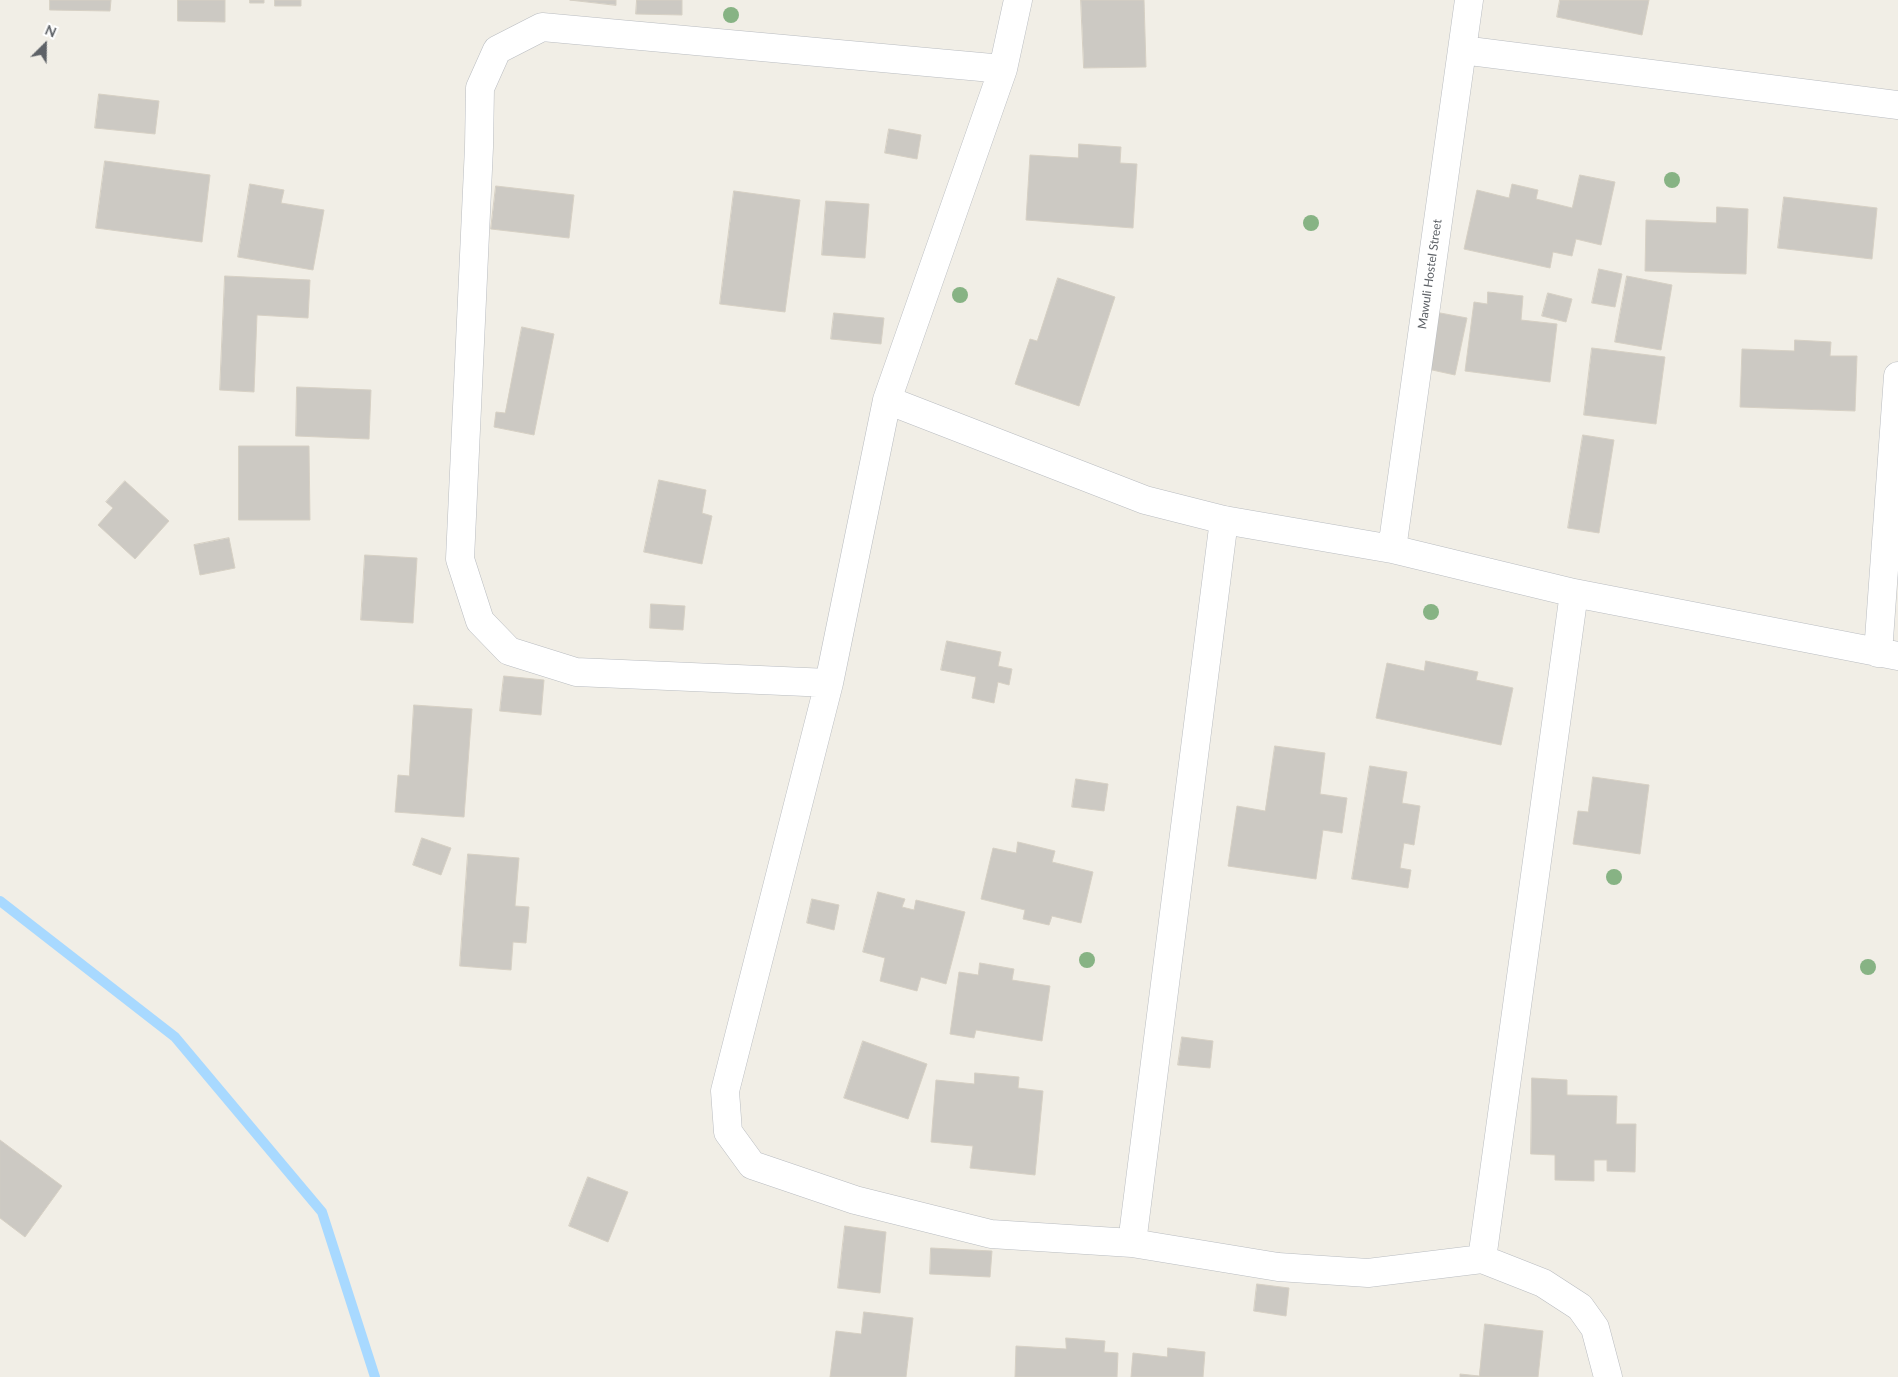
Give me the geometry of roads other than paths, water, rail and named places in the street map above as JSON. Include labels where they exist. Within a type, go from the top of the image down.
[{"type":"street","points":[[1018,0],[1004,69],[887,400],[828,683],[725,1091],[728,1132],[752,1165],[855,1200],[991,1234],[1132,1243],[1278,1267],[1368,1273],[1482,1259],[1543,1283],[1580,1307],[1595,1328],[1608,1377]]},
{"type":"street","name":"Mawuli Hostel Street","points":[[1392,549],[1469,0]]},
{"type":"street","points":[[828,683],[576,672],[508,651],[480,621],[460,559],[480,147],[480,88],[497,50],[542,27],[1004,69]]},
{"type":"street","points":[[1462,50],[1898,106]]},
{"type":"street","points":[[887,400],[1145,500],[1224,520],[1392,549],[1574,593],[1888,654],[1898,376]]},
{"type":"street","points":[[1132,1243],[1224,520]]},
{"type":"street","points":[[1482,1259],[1574,593]]},
{"type":"waterway","points":[[0,901],[175,1037],[322,1212],[375,1377]]}]
